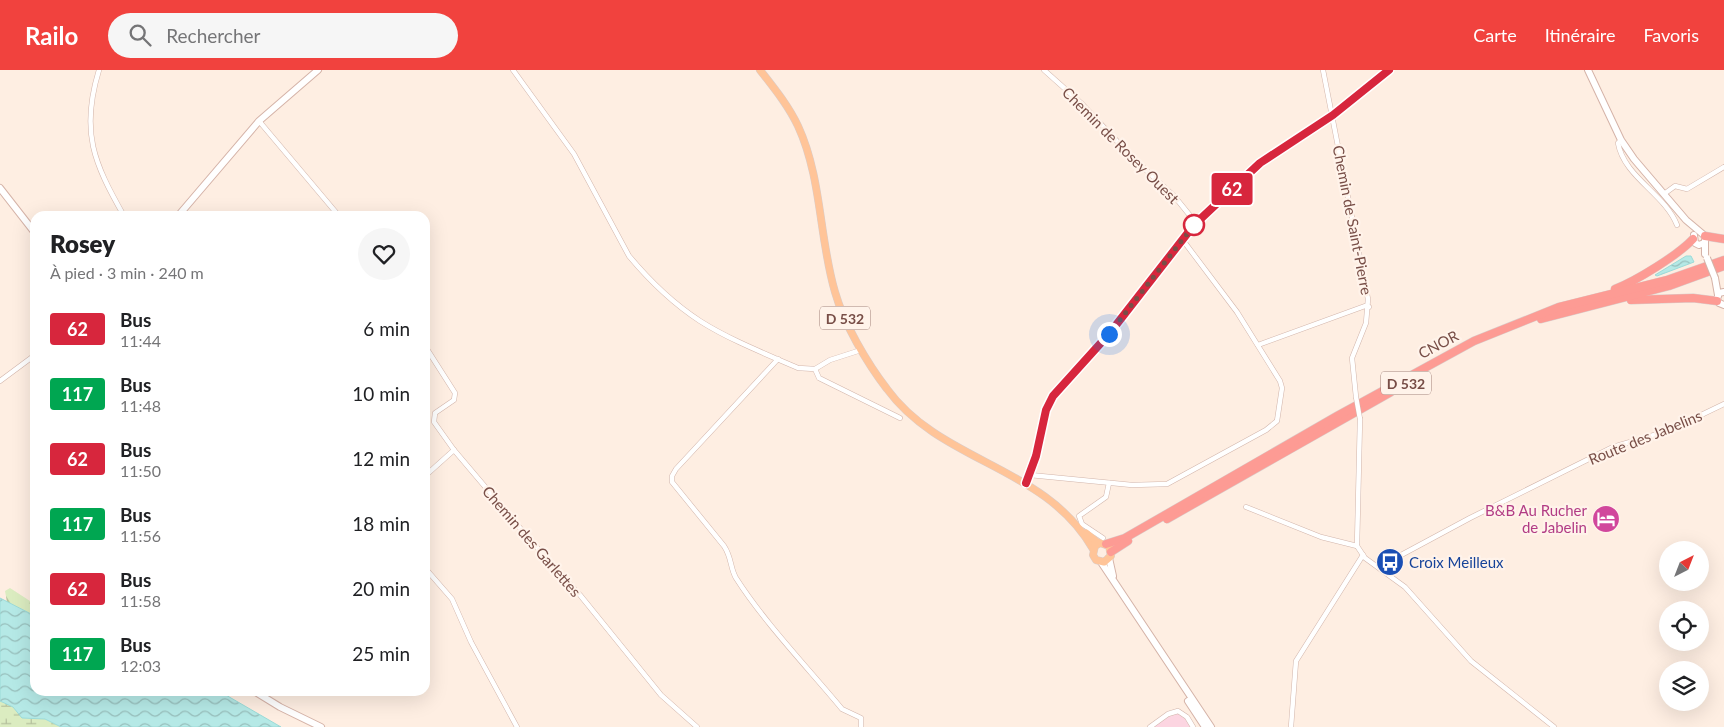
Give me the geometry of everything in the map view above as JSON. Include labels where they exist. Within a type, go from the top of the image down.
[{"type":"highway","points":[[1559,307],[1624,286],[1699,238],[1724,239]]},
{"type":"highway","name":"CNOR","points":[[1103,542],[1125,538],[1457,349],[1508,326],[1559,307],[1667,280],[1724,260]]},
{"type":"highway","name":"CNOR","points":[[1110,555],[1459,353],[1532,322],[1669,286],[1724,266]]},
{"type":"highway","points":[[1585,307],[1662,298],[1722,299]]},
{"type":"main road","name":"D 532","points":[[760,70],[787,105],[804,143],[835,294],[844,317],[888,390],[918,422],[947,441],[1026,483],[1053,501],[1078,527],[1093,549]]},
{"type":"main road","name":"D 532","points":[[1078,527],[1103,542]]},
{"type":"main road","points":[[1103,542],[1110,555],[1101,562],[1094,558],[1093,549],[1103,542]]},
{"type":"street","points":[[98,70],[90,120],[92,150],[99,169],[121,211]]},
{"type":"street","points":[[182,211],[259,121],[318,70]]},
{"type":"street","points":[[514,70],[574,154],[624,247],[640,269],[686,311],[702,322],[798,368],[815,369],[830,360],[850,356],[862,349]]},
{"type":"street","name":"Chemin de Rosey Ouest","points":[[1044,70],[1081,103],[1131,156],[1175,197],[1196,223]]},
{"type":"street","name":"Chemin de Saint-Pierre","points":[[1323,70],[1369,307],[1366,323],[1352,358],[1360,419],[1357,546]]},
{"type":"street","points":[[1026,483],[1046,410],[1053,396],[1109,334],[1196,223],[1260,163],[1333,115],[1389,70]]},
{"type":"street","points":[[1588,70],[1621,140],[1634,159],[1699,238],[1722,299]]},
{"type":"street","points":[[259,121],[335,211]]},
{"type":"street","points":[[1621,140],[1618,142],[1618,147],[1625,159],[1668,210],[1678,225]]},
{"type":"street","points":[[1664,194],[1675,186],[1687,189],[1724,167]]},
{"type":"street","points":[[0,188],[30,227]]},
{"type":"street","points":[[1030,474],[1132,485],[1170,484],[1272,426],[1277,421],[1281,386],[1237,312],[1182,240]]},
{"type":"street","points":[[1258,346],[1365,306],[1369,307]]},
{"type":"street","name":"Chemin des Garlettes","points":[[430,354],[454,393],[454,400],[433,417],[434,422],[454,450],[530,541],[580,595],[662,695],[697,727]]},
{"type":"street","points":[[0,381],[30,359]]},
{"type":"street","points":[[778,359],[676,469],[672,476],[672,482],[731,556],[734,575],[751,599],[842,709],[860,718],[861,727]]},
{"type":"street","points":[[815,369],[819,378],[900,418]]},
{"type":"street","name":"Route des Jabelins","points":[[1382,568],[1390,561],[1470,518],[1613,447],[1668,431],[1724,404]]},
{"type":"street","points":[[430,472],[454,450]]},
{"type":"street","points":[[1103,542],[1082,524],[1079,516],[1106,497],[1109,483]]},
{"type":"street","points":[[1246,507],[1321,536],[1357,546],[1363,555],[1406,587],[1471,661],[1554,727]]},
{"type":"street","points":[[1110,555],[1117,586]]},
{"type":"street","points":[[1290,727],[1296,661],[1363,555]]},
{"type":"street","points":[[1101,562],[1211,727]]},
{"type":"street","points":[[430,574],[452,599],[471,642],[517,727]]},
{"type":"street","points":[[1163,656],[1205,727]]},
{"type":"street","points":[[262,696],[321,727]]},
{"type":"street","points":[[1150,727],[1168,714],[1178,711],[1187,717],[1193,727]]},
{"type":"shaded area","points":[[1175,712],[1183,715],[1192,727],[1153,727]]},
{"type":"green space","points":[[10,588],[30,601],[30,614],[7,602],[5,591]]},
{"type":"green space","points":[[0,701],[13,707],[23,718],[45,719],[61,727],[0,727]]},
{"type":"water","points":[[1686,256],[1691,256],[1694,262],[1657,276],[1655,275]]},
{"type":"water","points":[[0,598],[30,613],[30,696],[228,696],[281,727],[61,727],[45,719],[22,718],[13,707],[0,701]]},
{"type":"bus line","name":"62","points":[[1026,483],[1036,456],[1046,410],[1053,396],[1109,334],[1194,225],[1260,163],[1333,115],[1389,70]]},
{"type":"place","name":"B&B Au Rucher de Jabelin","points":[[1606,519]]},
{"type":"place","name":"Croix Meilleux","points":[[1390,562]]},
{"type":"route","points":[[1109,334],[1194,225]]}]
